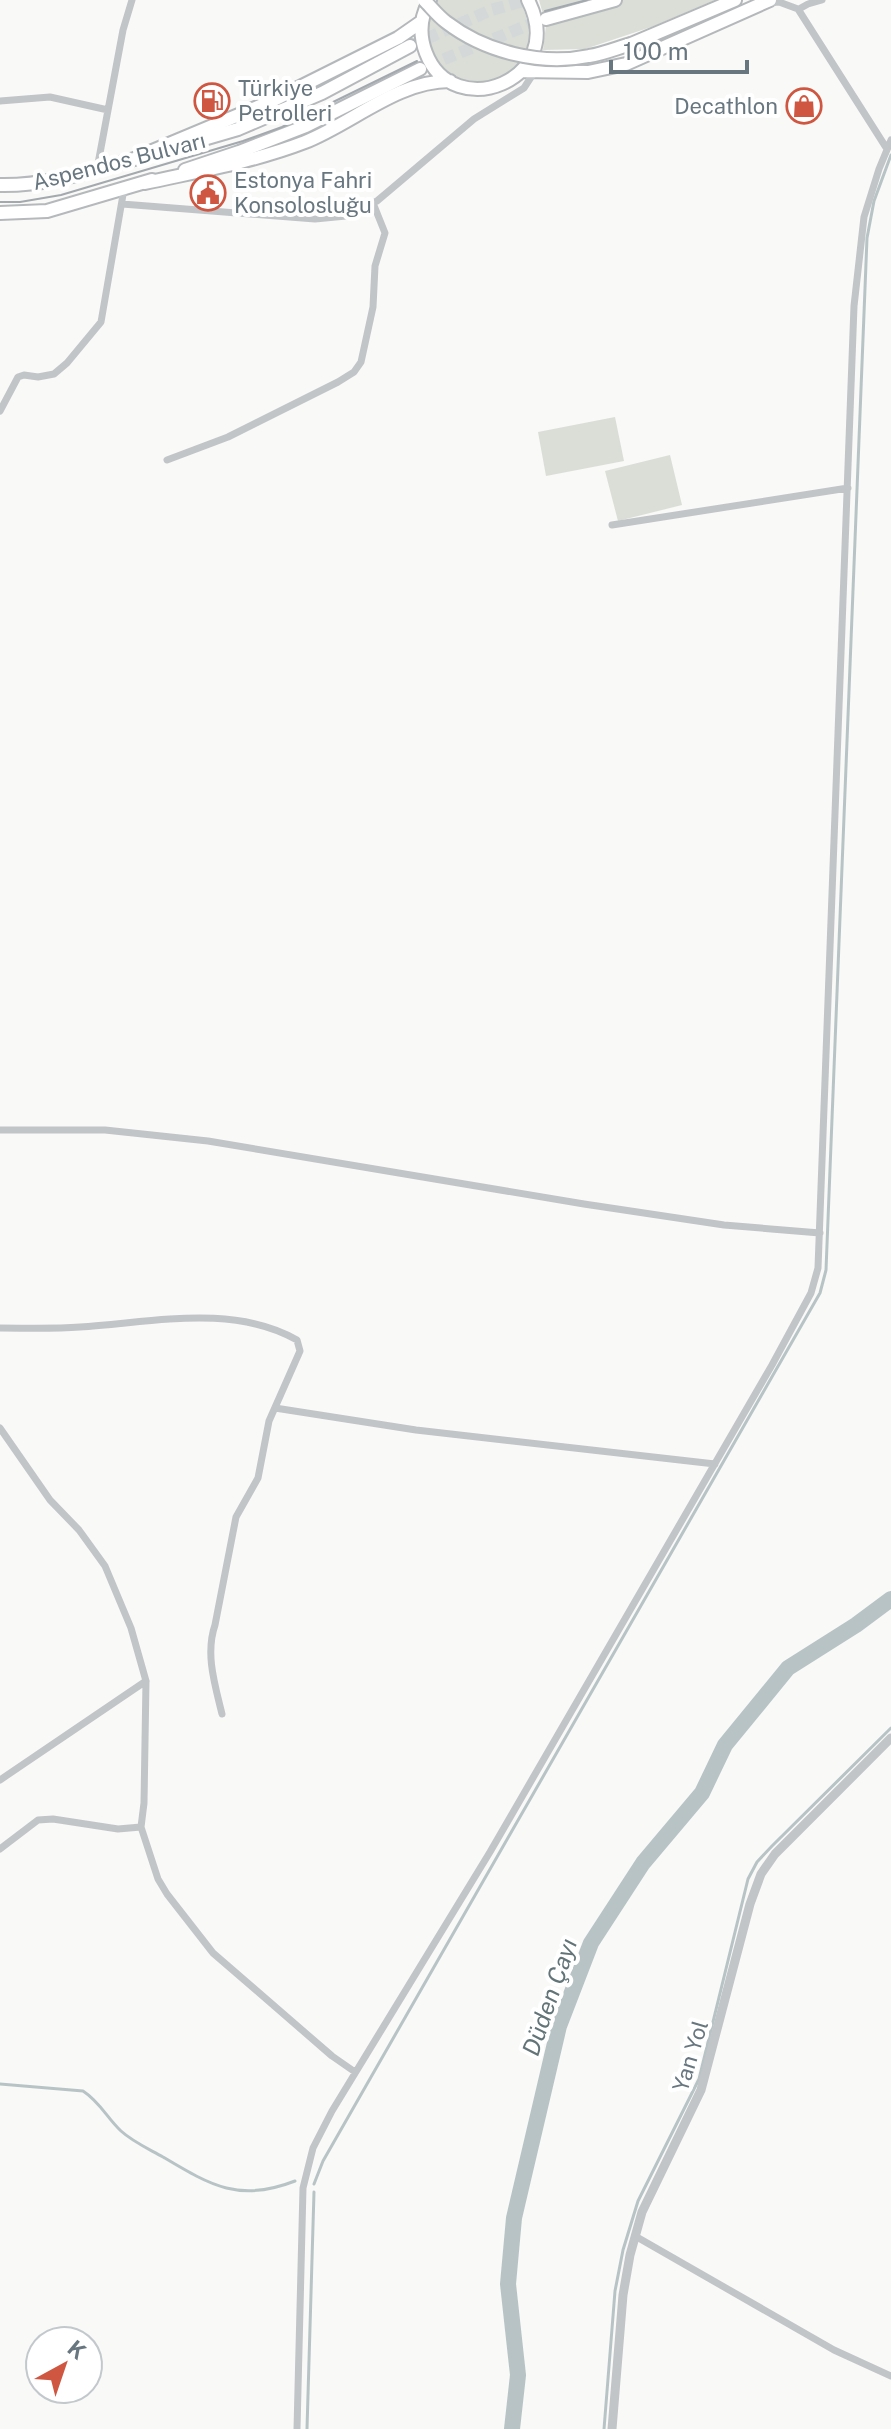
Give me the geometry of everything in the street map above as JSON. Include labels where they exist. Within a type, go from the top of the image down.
[{"type":"main road","points":[[427,0],[421,22],[422,42],[429,61],[450,81],[480,90],[500,86],[517,76],[530,60],[537,41],[537,20],[528,0]]},
{"type":"main road","points":[[427,0],[445,21],[473,39],[519,55],[550,59],[588,56],[631,44],[735,0]]},
{"type":"main road","points":[[546,19],[615,0]]},
{"type":"main road","points":[[521,71],[588,72],[626,64],[765,2]]},
{"type":"main road","points":[[138,157],[272,101],[398,38],[421,22]]},
{"type":"main road","name":"Aspendos Bulvarı","points":[[0,185],[24,186],[51,182],[238,129],[322,93],[410,46]]},
{"type":"main road","name":"Aspendos Bulvarı","points":[[0,213],[47,211],[239,152],[306,126],[420,69]]},
{"type":"main road","points":[[145,183],[263,157],[310,140],[419,84],[450,81]]},
{"type":"street","points":[[97,169],[123,30],[132,0]]},
{"type":"street","points":[[765,2],[799,6],[822,0]]},
{"type":"street","points":[[799,6],[887,149]]},
{"type":"street","points":[[122,204],[315,219],[346,216],[373,203],[474,119],[524,88],[535,71]]},
{"type":"street","points":[[0,101],[50,97],[108,110]]},
{"type":"street","points":[[297,2429],[303,2188],[313,2148],[355,2072],[490,1852],[715,1464],[811,1293],[818,1268],[854,306],[864,217],[891,140]]},
{"type":"street","points":[[0,411],[18,377],[54,374],[101,322],[124,189]]},
{"type":"street","points":[[167,460],[228,437],[354,372],[361,362],[373,307],[375,266],[385,233],[373,203]]},
{"type":"street","points":[[612,525],[848,488]]},
{"type":"street","points":[[0,1130],[105,1130],[208,1141],[600,1207],[724,1225],[820,1233]]},
{"type":"street","points":[[0,1328],[82,1327],[196,1318],[237,1321],[284,1332],[297,1340],[300,1351],[269,1421],[258,1478],[236,1517],[210,1639],[213,1674],[222,1714]]},
{"type":"street","points":[[275,1408],[416,1430],[715,1464]]},
{"type":"street","points":[[0,1428],[50,1500],[79,1530],[105,1566],[131,1628],[146,1681],[141,1827],[158,1879],[213,1953],[332,2056],[355,2072]]},
{"type":"street","points":[[0,1780],[146,1681]]},
{"type":"street","name":"Yan Yol","points":[[612,2429],[623,2295],[635,2236],[649,2197],[701,2090],[750,1904],[761,1874],[786,1842],[891,1738]]},
{"type":"street","points":[[0,1849],[38,1820],[53,1819],[118,1829],[141,1827]]},
{"type":"street","points":[[635,2236],[834,2350],[891,2376]]},
{"type":"shaded area","points":[[437,0],[519,0],[528,25],[527,47],[517,65],[502,77],[484,83],[464,82],[446,72],[431,53],[426,33],[428,19]]},
{"type":"shaded area","points":[[539,0],[715,0],[654,26],[585,49],[543,50],[546,25]]},
{"type":"shaded area","points":[[615,417],[624,461],[546,476],[538,432]]},
{"type":"shaded area","points":[[670,455],[682,505],[618,521],[605,471]]},
{"type":"waterway","points":[[314,2184],[323,2161],[820,1293],[826,1270],[867,238],[874,201],[891,155]]},
{"type":"waterway","name":"Düden Çayı","points":[[512,2429],[518,2375],[508,2284],[514,2218],[559,2026],[591,1943],[643,1863],[702,1793],[725,1745],[788,1668],[891,1599]]},
{"type":"waterway","points":[[604,2429],[615,2291],[623,2250],[638,2201],[699,2079],[748,1879],[757,1862],[772,1846],[891,1728]]},
{"type":"waterway","points":[[0,2084],[83,2091],[131,2139],[196,2176],[226,2188],[257,2190],[295,2181]]},
{"type":"waterway","points":[[307,2429],[314,2192]]},
{"type":"tunnel","points":[[410,46],[491,10],[527,0]]},
{"type":"tunnel","points":[[427,66],[543,19]]},
{"type":"tram line","points":[[545,11],[587,0]]},
{"type":"tram line","points":[[0,202],[61,195],[243,141],[282,127],[417,61]]},
{"type":"place","name":"Türkiye Petrolleri","points":[[212,101]]},
{"type":"place","name":"Decathlon","points":[[804,106]]},
{"type":"place","name":"Estonya Fahri Konsolosluğu","points":[[208,193]]}]
